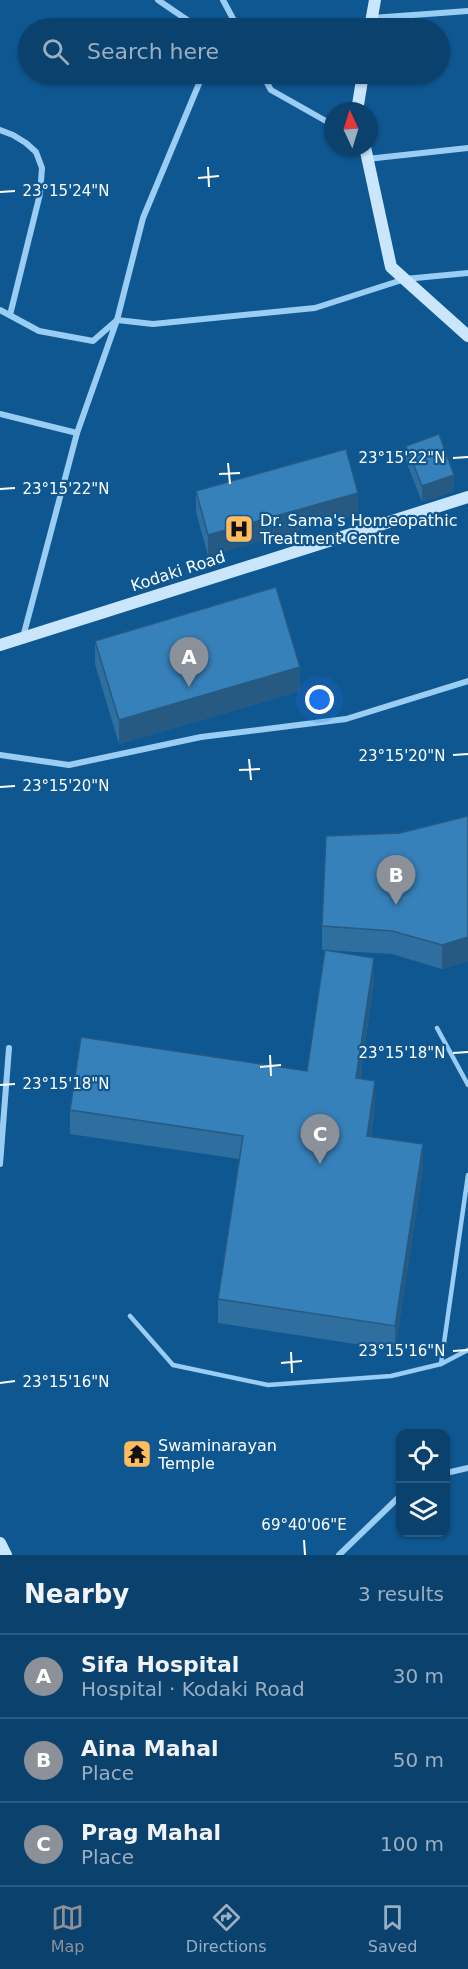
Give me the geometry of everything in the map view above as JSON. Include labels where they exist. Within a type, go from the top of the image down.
[{"type":"street","points":[[158,0],[184,18]]},
{"type":"street","points":[[223,0],[233,18]]},
{"type":"street","points":[[372,18],[375,0]]},
{"type":"street","points":[[411,18],[468,11]]},
{"type":"street","points":[[23,637],[77,433],[117,320],[143,218],[199,84]]},
{"type":"street","points":[[268,84],[271,90],[324,119]]},
{"type":"street","points":[[358,102],[361,84]]},
{"type":"street","points":[[0,130],[13,135],[36,152],[42,168],[40,195],[10,315]]},
{"type":"street","points":[[378,152],[468,148]]},
{"type":"street","points":[[367,156],[391,267],[468,336]]},
{"type":"street","points":[[0,309],[39,331],[93,341],[117,320],[153,324],[315,308],[405,279],[468,273]]},
{"type":"street","points":[[0,414],[77,433]]},
{"type":"street","name":"Kodaki Road","points":[[0,645],[468,496]]},
{"type":"street","points":[[0,755],[69,765],[201,737],[346,719],[468,681]]},
{"type":"street","points":[[0,1164],[9,1048]]},
{"type":"street","points":[[450,1472],[468,1468]]},
{"type":"street","points":[[339,1555],[396,1500]]},
{"type":"street","points":[[0,1542],[6,1555]]},
{"type":"lane","points":[[437,1028],[468,1085]]},
{"type":"lane","points":[[441,1364],[468,1175]]},
{"type":"lane","points":[[130,1316],[173,1365],[268,1385],[391,1376],[441,1364],[468,1350]]},
{"type":"building","points":[[439,434],[454,475],[422,486],[406,446]]},
{"type":"building","points":[[346,449],[358,493],[208,535],[196,491]]},
{"type":"building","points":[[276,587],[300,667],[119,720],[95,641]]},
{"type":"building","points":[[468,816],[468,937],[442,945],[392,931],[322,926],[326,836],[400,833]]},
{"type":"building","points":[[325,950],[374,958],[356,1078],[375,1081],[367,1136],[423,1144],[395,1326],[218,1299],[243,1136],[70,1110],[81,1037],[307,1071]]},
{"type":"place","name":"Dr. Sama's Homeopathic Treatment Centre","points":[[239,529]]},
{"type":"place","name":"Sifa Hospital","points":[[189,687]]},
{"type":"place","name":"Aina Mahal","points":[[396,905]]},
{"type":"place","name":"Prag Mahal","points":[[320,1164]]},
{"type":"place","name":"Swaminarayan Temple","points":[[137,1454]]}]
